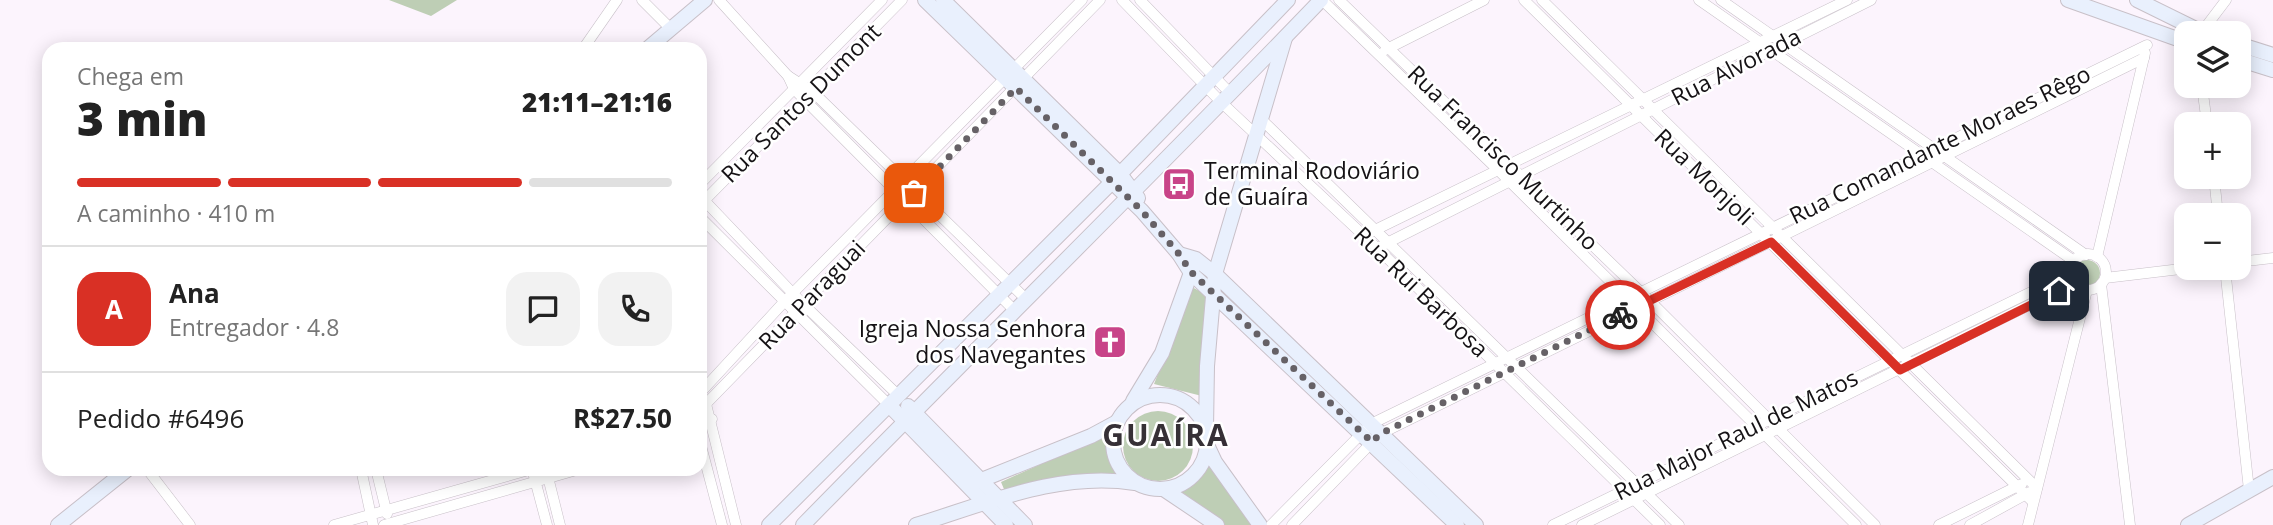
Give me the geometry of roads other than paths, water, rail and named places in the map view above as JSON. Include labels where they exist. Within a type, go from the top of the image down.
[{"type":"street","points":[[588,42],[617,0]]},
{"type":"street","points":[[642,0],[671,29]]},
{"type":"street","points":[[655,42],[705,0]]},
{"type":"street","points":[[719,0],[788,76],[900,187],[914,193],[1004,289],[1014,310]]},
{"type":"street","name":"Rua Santos Dumont","points":[[707,177],[882,0]]},
{"type":"street","name":"Rua Santos Dumont","points":[[707,195],[902,0]]},
{"type":"street","points":[[925,0],[967,32],[1116,179],[1179,254],[1194,266],[1213,292],[1265,331]]},
{"type":"street","points":[[943,0],[967,32]]},
{"type":"street","name":"Rua Paraguai","points":[[707,404],[802,303],[964,141],[1060,23],[1082,0]]},
{"type":"street","name":"Rua Paraguai","points":[[707,386],[783,303],[954,131],[1070,32],[1100,0]]},
{"type":"street","name":"Rua Rui Barbosa","points":[[1122,0],[1156,35],[1210,81]]},
{"type":"street","name":"Rua Rui Barbosa","points":[[1139,0],[1166,27],[1258,135],[1660,525]]},
{"type":"street","points":[[769,525],[1116,179],[1288,0]]},
{"type":"street","points":[[803,525],[1014,310],[1132,196],[1225,97],[1322,0]]},
{"type":"street","name":"Rua Francisco Murtinho","points":[[1322,0],[1570,240],[1856,525]]},
{"type":"street","name":"Rua Francisco Murtinho","points":[[1339,0],[1640,291],[1875,525]]},
{"type":"street","points":[[1376,54],[1484,0]]},
{"type":"street","name":"Rua Monjoli","points":[[1524,0],[2030,499]]},
{"type":"street","name":"Rua Monjoli","points":[[1542,0],[1646,99],[2034,485]]},
{"type":"street","points":[[1699,0],[1919,154],[2049,235],[2092,256],[2105,266],[2103,281],[2130,525]]},
{"type":"street","points":[[1721,0],[1975,176],[2049,235],[2074,261]]},
{"type":"street","name":"Rua Alvorada","points":[[1364,236],[1646,99],[1771,49],[1824,18],[1847,0]]},
{"type":"street","name":"Rua Alvorada","points":[[1377,248],[1641,115],[1773,36],[1871,0]]},
{"type":"street","points":[[2068,0],[2174,38]]},
{"type":"street","points":[[2137,0],[2156,3],[2184,21]]},
{"type":"street","points":[[2211,21],[2226,0]]},
{"type":"street","points":[[2092,256],[2156,3]]},
{"type":"street","points":[[1060,23],[1070,32]]},
{"type":"street","points":[[1156,35],[1166,27]]},
{"type":"street","points":[[1569,45],[1579,36]]},
{"type":"street","points":[[1260,525],[1215,462],[1208,447],[1206,428],[1213,292],[1286,37]]},
{"type":"street","name":"Rua Comandante Moraes Rêgo","points":[[1292,525],[1371,433],[1440,404],[1975,141],[2147,45]]},
{"type":"street","points":[[2251,48],[2273,55]]},
{"type":"street","name":"Rua Comandante Moraes Rêgo","points":[[1271,525],[1371,433],[1434,394],[1969,130],[2093,76],[2144,58]]},
{"type":"street","points":[[2251,64],[2273,70]]},
{"type":"street","points":[[1411,88],[1421,79]]},
{"type":"street","name":"Rua Rui Barbosa","points":[[1262,120],[1679,525]]},
{"type":"street","points":[[1969,130],[1975,141]]},
{"type":"street","points":[[954,131],[964,141]]},
{"type":"street","points":[[1702,174],[1712,166]]},
{"type":"street","points":[[1310,185],[1320,176]]},
{"type":"street","points":[[1967,185],[1975,176]]},
{"type":"street","points":[[900,187],[905,201],[1004,289],[1026,299]]},
{"type":"street","points":[[1846,191],[1852,201]]},
{"type":"street","points":[[1733,204],[1742,196]]},
{"type":"street","points":[[707,205],[894,401]]},
{"type":"street","points":[[1073,221],[1088,238]]},
{"type":"street","points":[[707,224],[783,303],[910,416],[992,501],[1025,525]]},
{"type":"street","points":[[1570,240],[1579,233]]},
{"type":"street","points":[[2074,261],[2092,256]]},
{"type":"street","points":[[2251,261],[2273,258]]},
{"type":"street","points":[[2074,261],[2072,278],[2087,290]]},
{"type":"street","points":[[1194,266],[1216,274],[1265,331],[1442,502],[1476,525]]},
{"type":"street","points":[[1135,483],[1122,471],[1114,456],[1112,438],[1117,422],[1162,353],[1194,266]]},
{"type":"street","points":[[1687,269],[1694,278]]},
{"type":"street","points":[[2028,525],[2030,499],[2087,290],[2103,281],[2174,270]]},
{"type":"street","name":"Rua Major Raul de Matos","points":[[1553,525],[1567,522],[1637,482],[2038,288],[2072,278]]},
{"type":"street","name":"Rua Major Raul de Matos","points":[[1582,525],[1998,321],[2043,298],[2072,278]]},
{"type":"street","points":[[1818,288],[1827,280]]},
{"type":"street","points":[[2226,280],[2249,490]]},
{"type":"street","points":[[2038,288],[2043,298]]},
{"type":"street","points":[[1436,306],[1445,298]]},
{"type":"street","points":[[1848,318],[1857,310]]},
{"type":"street","points":[[1992,310],[1998,321]]},
{"type":"street","points":[[1567,328],[1574,338]]},
{"type":"street","points":[[1947,332],[1953,343]]},
{"type":"street","points":[[951,343],[968,357]]},
{"type":"street","points":[[744,347],[754,355]]},
{"type":"street","points":[[1692,363],[1703,354]]},
{"type":"street","points":[[1920,390],[1929,381]]},
{"type":"street","points":[[1730,401],[1740,391]]},
{"type":"street","points":[[1434,394],[1440,404]]},
{"type":"street","points":[[1130,405],[1147,397],[1165,395],[1183,400],[1197,411],[1206,428]]},
{"type":"street","points":[[1819,395],[1826,406]]},
{"type":"street","points":[[707,412],[712,419],[736,525]]},
{"type":"street","points":[[707,420],[712,419]]},
{"type":"street","points":[[974,483],[1091,436],[1117,422]]},
{"type":"street","points":[[1961,430],[1970,422]]},
{"type":"street","points":[[1566,433],[1575,424]]},
{"type":"street","points":[[707,436],[715,432]]},
{"type":"street","points":[[1714,446],[1720,457]]},
{"type":"street","points":[[916,525],[1041,485],[1115,480],[1135,483],[1149,489],[1165,490],[1186,483],[1201,468],[1208,447]]},
{"type":"street","points":[[707,468],[722,525]]},
{"type":"street","points":[[58,525],[119,476]]},
{"type":"street","points":[[152,476],[190,525]]},
{"type":"street","points":[[363,476],[372,520]]},
{"type":"street","points":[[378,476],[388,525],[536,481],[543,476]]},
{"type":"street","points":[[334,525],[372,520],[386,511],[508,476]]},
{"type":"street","points":[[534,476],[547,525]]},
{"type":"street","points":[[548,476],[561,525]]},
{"type":"street","points":[[2188,525],[2273,477]]},
{"type":"street","points":[[712,488],[727,485]]},
{"type":"street","points":[[1940,525],[2019,487],[2034,485]]},
{"type":"street","points":[[1165,490],[1217,525]]},
{"type":"street","points":[[1833,503],[1844,494]]},
{"type":"street","points":[[798,496],[817,511]]},
{"type":"street","points":[[1970,525],[1997,511],[2030,499]]},
{"type":"street","points":[[1991,500],[1997,511]]},
{"type":"street","points":[[992,501],[1006,525]]},
{"type":"street","points":[[1442,502],[1457,525]]},
{"type":"place","name":"Terminal Rodoviário de Guaíra","points":[[1179,184]]},
{"type":"place","name":"Igreja Nossa Senhora dos Navegantes","points":[[1110,342]]},
{"type":"district","name":"GUAÍRA","points":[[1166,436]]}]
